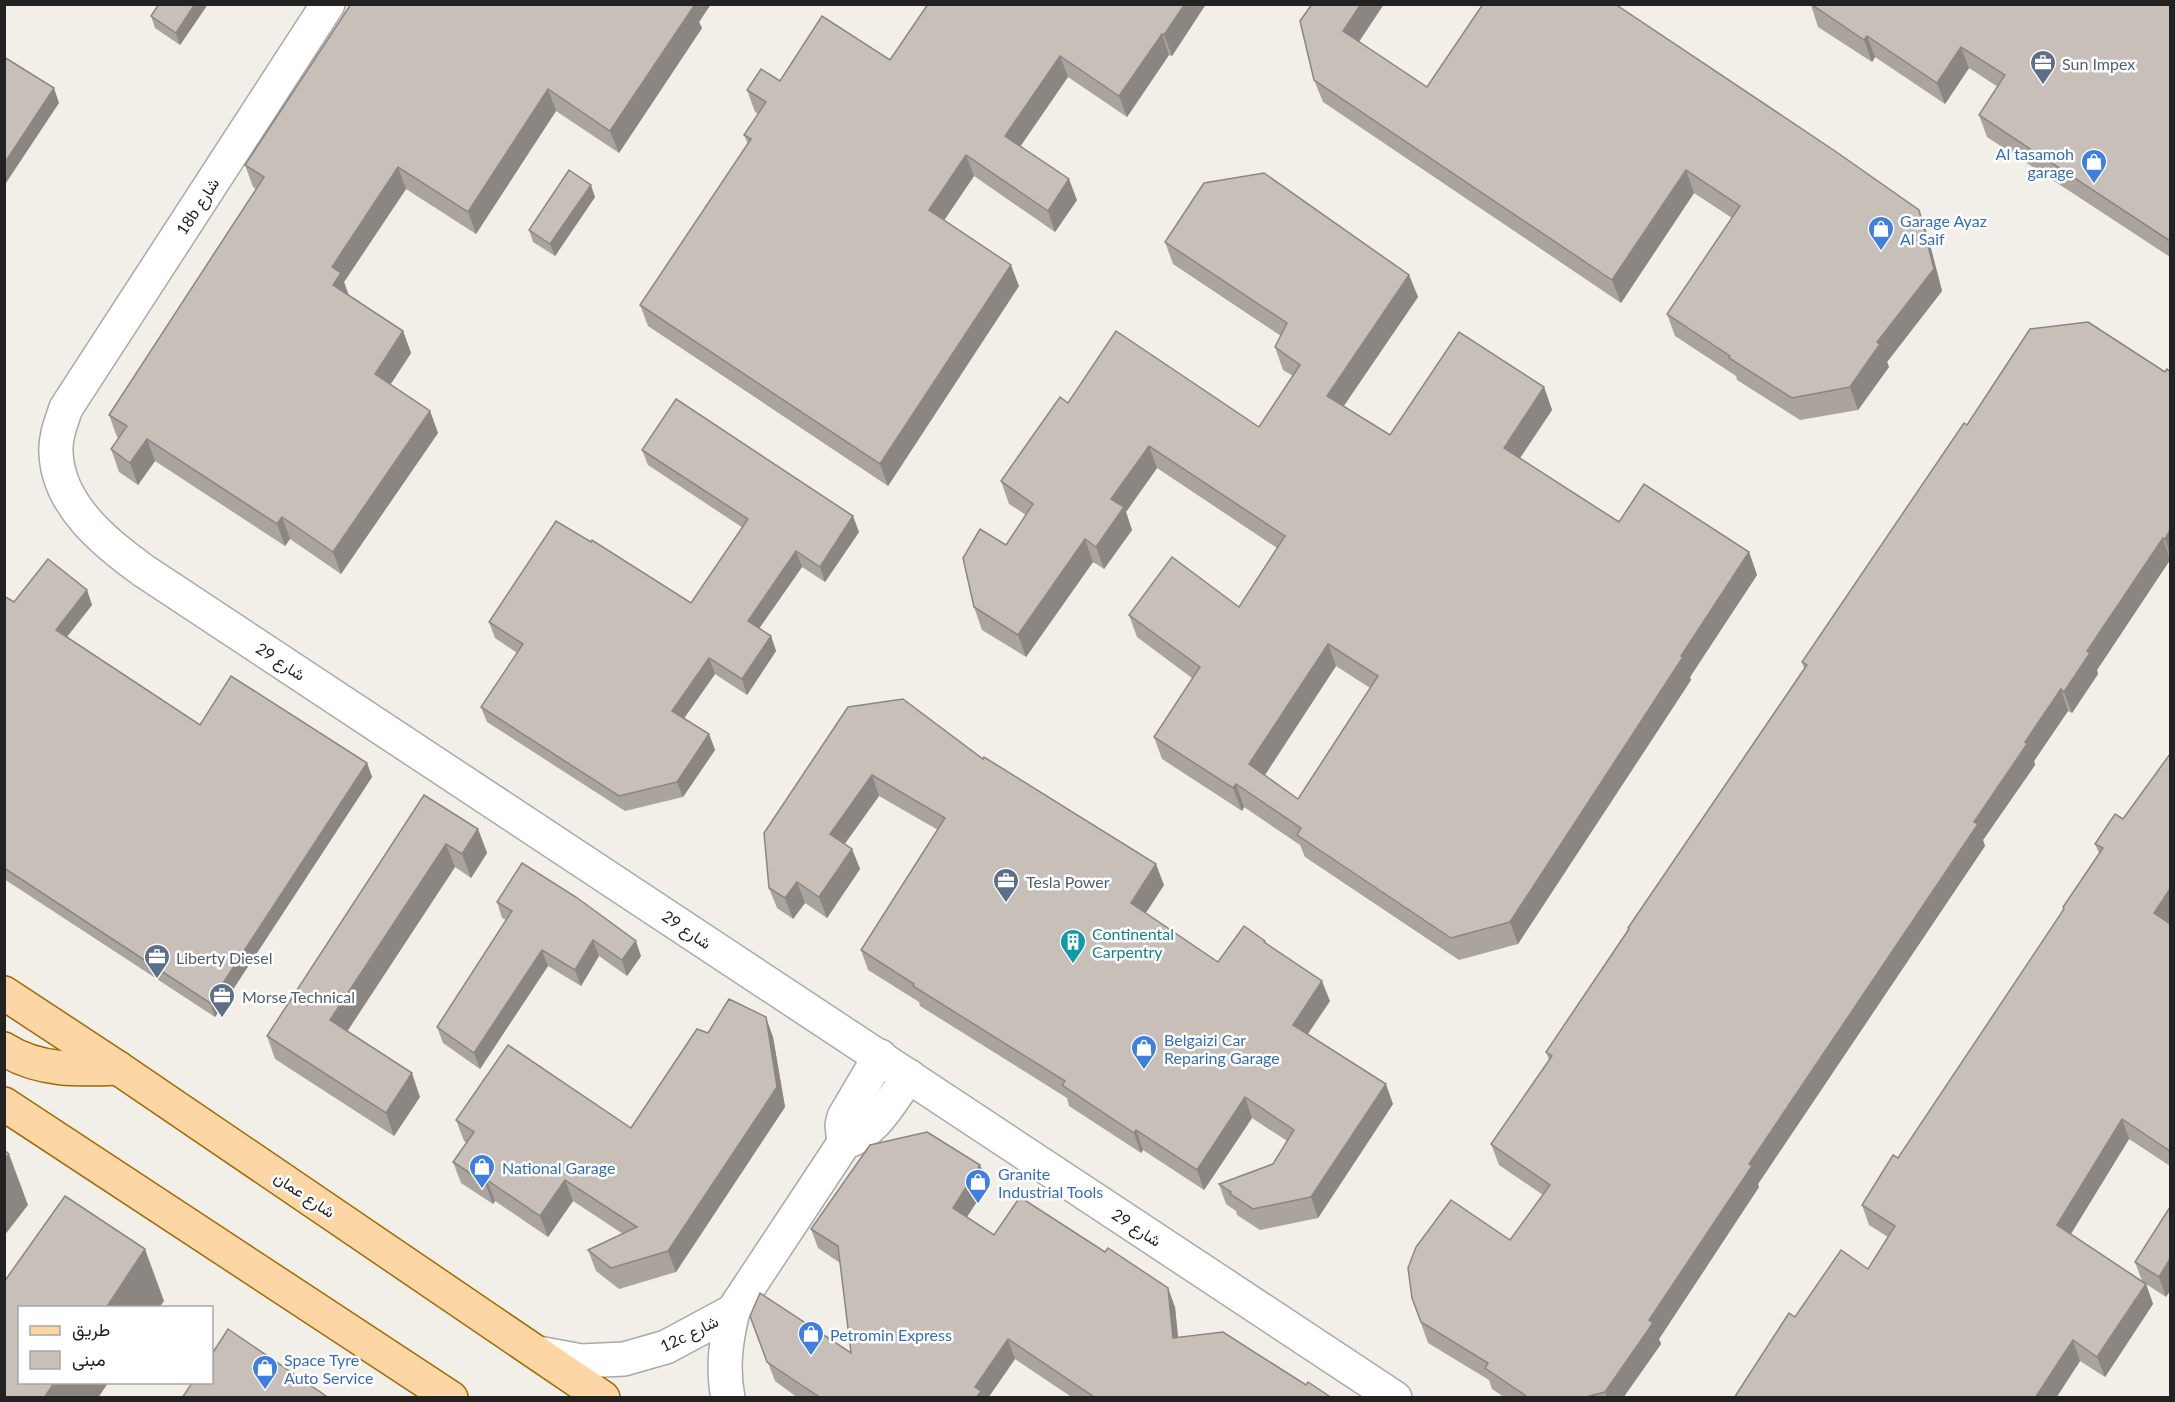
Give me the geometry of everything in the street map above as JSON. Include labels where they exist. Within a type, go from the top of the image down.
[{"type":"main road","name":"شارع عمان","points":[[4,993],[603,1398]]},
{"type":"main road","points":[[4,1049],[14,1055],[51,1066],[88,1069],[118,1068]]},
{"type":"main road","points":[[4,1104],[452,1398]]},
{"type":"street","name":"18b شارع","points":[[66,408],[328,4]]},
{"type":"street","name":"شارع 29","points":[[66,408],[58,432],[55,452],[58,472],[66,491],[92,527],[126,558],[1395,1398]]},
{"type":"street","points":[[844,1143],[843,1117],[880,1056]]},
{"type":"street","name":"12c شارع","points":[[728,1398],[725,1363],[727,1336],[733,1311],[844,1143],[864,1134],[872,1126],[909,1076]]},
{"type":"street","name":"12c شارع","points":[[538,1353],[581,1361],[624,1359],[666,1347],[733,1311]]},
{"type":"building","points":[[159,4],[195,4],[176,33],[151,16]]},
{"type":"building","points":[[351,4],[691,4],[694,6],[610,131],[548,89],[468,212],[398,167],[332,267],[341,273],[333,285],[403,331],[375,374],[430,411],[333,552],[282,517],[277,524],[147,439],[130,463],[111,449],[127,426],[109,415],[264,177],[245,165]]},
{"type":"building","points":[[928,4],[1185,4],[1119,96],[1060,56],[1005,136],[1069,179],[1048,211],[966,155],[929,210],[1011,265],[880,464],[640,305],[751,139],[744,135],[766,102],[747,90],[761,69],[780,81],[822,16],[890,60]]},
{"type":"building","points":[[1312,4],[1361,4],[1343,31],[1427,87],[1483,4],[1615,4],[1919,210],[1934,269],[1877,342],[1880,344],[1850,387],[1792,398],[1729,358],[1730,356],[1667,314],[1740,206],[1686,170],[1612,280],[1314,80],[1300,21]]},
{"type":"building","points":[[1811,4],[2170,4],[2170,241],[1979,115],[2005,75],[1961,47],[1937,83],[1867,36],[1864,40]]},
{"type":"building","points":[[4,57],[54,88],[4,164]]},
{"type":"building","points":[[569,170],[591,185],[550,244],[529,230]]},
{"type":"building","points":[[1264,173],[1409,275],[1327,396],[1390,435],[1459,332],[1544,387],[1504,448],[1619,522],[1644,484],[1749,552],[1510,922],[1451,938],[1297,835],[1301,828],[1236,784],[1233,788],[1154,737],[1200,667],[1129,615],[1172,557],[1239,607],[1285,536],[1149,446],[1111,499],[1124,507],[1096,547],[1085,539],[1018,635],[974,607],[963,558],[980,529],[1006,545],[1033,504],[1001,481],[1060,397],[1068,403],[1116,331],[1259,427],[1300,365],[1275,347],[1287,323],[1165,242],[1204,183]],"holes":[[[1328,644],[1378,676],[1298,799],[1249,764]]]},
{"type":"building","points":[[2088,322],[2165,372],[2167,369],[2170,372],[2170,530],[2087,651],[2090,653],[2064,692],[2061,689],[2025,742],[2027,744],[1974,822],[1978,824],[1749,1164],[1752,1166],[1649,1320],[1653,1323],[1605,1392],[1582,1398],[1529,1398],[1485,1368],[1488,1363],[1421,1322],[1412,1298],[1408,1268],[1416,1247],[1451,1200],[1510,1240],[1550,1185],[1491,1144],[1552,1056],[1546,1052],[1807,665],[1802,662],[1964,423],[1967,425],[2030,329]]},
{"type":"building","points":[[676,399],[853,516],[820,567],[796,551],[748,621],[771,636],[742,679],[709,658],[672,711],[709,734],[677,782],[619,796],[481,707],[523,644],[489,622],[556,521],[591,542],[592,540],[691,603],[748,519],[642,450]]},
{"type":"building","points":[[48,559],[87,590],[56,630],[200,725],[231,676],[367,763],[210,1003],[4,868],[4,596],[14,602]]},
{"type":"building","points":[[903,699],[983,759],[984,757],[1156,864],[1131,903],[1218,962],[1244,926],[1322,981],[1293,1025],[1386,1084],[1311,1197],[1253,1209],[1219,1184],[1273,1164],[1294,1130],[1245,1097],[1197,1170],[1136,1130],[1134,1133],[1062,1085],[1065,1081],[913,986],[914,984],[861,950],[945,818],[872,775],[830,834],[852,849],[819,897],[797,882],[785,898],[769,888],[764,833],[848,707]]},
{"type":"building","points":[[2170,754],[2170,889],[2154,913],[2170,924],[2170,1151],[2122,1119],[2057,1225],[2146,1284],[2097,1357],[2073,1340],[2035,1398],[1734,1398],[1789,1313],[1795,1317],[1841,1250],[1868,1269],[1895,1226],[1862,1205],[1893,1155],[1898,1158],[2064,909],[2063,907],[2103,848],[2095,844],[2115,814],[2123,819]]},
{"type":"building","points":[[424,795],[478,829],[462,854],[446,844],[330,1020],[412,1073],[386,1113],[267,1036]]},
{"type":"building","points":[[522,863],[576,897],[636,941],[622,960],[593,940],[575,970],[542,950],[474,1053],[437,1027],[512,911],[497,902]]},
{"type":"building","points":[[729,999],[766,1017],[777,1087],[668,1251],[611,1268],[588,1250],[637,1227],[565,1180],[540,1216],[487,1180],[485,1183],[453,1162],[474,1132],[456,1120],[508,1045],[631,1128],[697,1029],[708,1033]]},
{"type":"building","points":[[927,1132],[980,1165],[953,1208],[994,1235],[1020,1197],[1105,1252],[1108,1248],[1168,1288],[1173,1338],[1223,1332],[1306,1385],[1308,1382],[1332,1398],[1094,1398],[1008,1339],[975,1387],[981,1391],[976,1398],[821,1398],[767,1362],[750,1316],[760,1293],[851,1353],[838,1246],[811,1229],[870,1145]]},
{"type":"building","points":[[4,1150],[9,1154],[4,1160]]},
{"type":"building","points":[[65,1196],[145,1249],[107,1306],[18,1306],[18,1384],[53,1384],[44,1398],[4,1398],[4,1282]]},
{"type":"building","points":[[2170,1207],[2170,1259],[2159,1277],[2135,1262]]},
{"type":"building","points":[[228,1329],[329,1398],[182,1398],[191,1384],[213,1384],[213,1352]]},
{"type":"place","name":"Sun Impex","points":[[2043,86]]},
{"type":"place","name":"Al tasamoh garage","points":[[2094,185]]},
{"type":"place","name":"Garage Ayaz Al Saif","points":[[1881,252]]},
{"type":"place","name":"Tesla Power","points":[[1006,904]]},
{"type":"place","name":"Continental Carpentry","points":[[1073,965]]},
{"type":"place","name":"Liberty Diesel","points":[[157,980]]},
{"type":"place","name":"Morse Technical","points":[[222,1019]]},
{"type":"place","name":"Belgaizi Car Reparing Garage","points":[[1144,1071]]},
{"type":"place","name":"National Garage","points":[[482,1190]]},
{"type":"place","name":"Granite Industrial Tools","points":[[978,1205]]},
{"type":"place","name":"Petromin Express","points":[[811,1357]]},
{"type":"place","name":"Space Tyre Auto Service","points":[[265,1391]]}]
